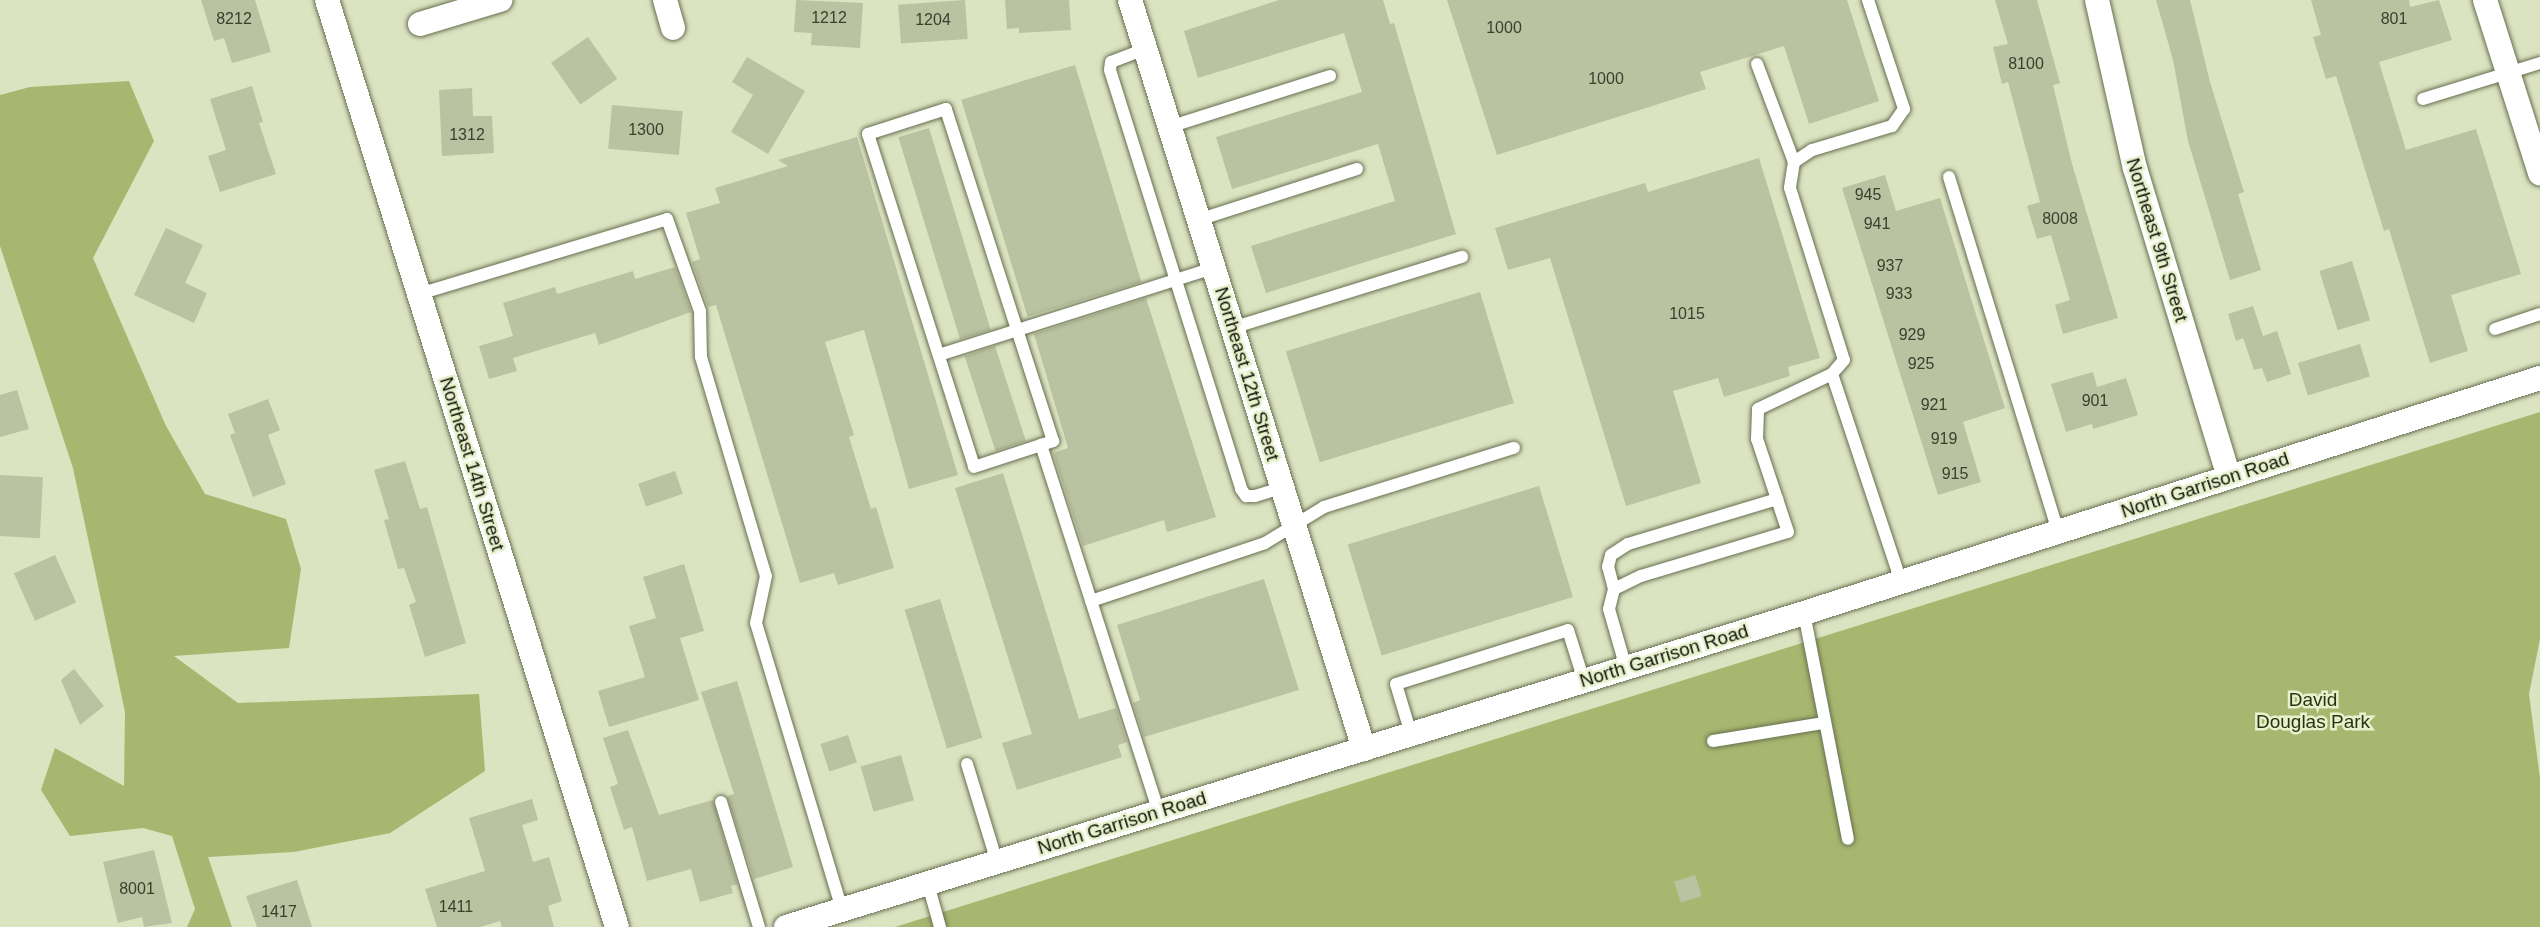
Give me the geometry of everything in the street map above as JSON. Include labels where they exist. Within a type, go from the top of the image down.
[{"type":"street","name":"Northeast 14th Street","points":[[327,0],[617,927]]},
{"type":"street","points":[[420,24],[500,0]]},
{"type":"street","points":[[665,0],[673,28]]},
{"type":"street","name":"Northeast 12th Street","points":[[1130,0],[1364,749]]},
{"type":"street","name":"Northeast 9th Street","points":[[2097,0],[2135,168],[2229,477]]},
{"type":"street","points":[[2485,0],[2540,173]]},
{"type":"street","name":"North Garrison Road","points":[[786,927],[1804,613],[2540,378]]},
{"type":"lane","points":[[1794,162],[1812,150],[1892,126],[1904,109],[1896,77],[1868,0]]},
{"type":"lane","points":[[1145,48],[1111,62],[1110,71],[1241,489],[1247,496],[1255,496],[1282,488]]},
{"type":"lane","points":[[2423,99],[2540,63]]},
{"type":"lane","points":[[1614,589],[1641,576],[1787,532],[1757,439],[1758,409],[1832,374],[1844,360],[1790,188],[1794,162],[1757,64]]},
{"type":"lane","points":[[1169,127],[1330,76]]},
{"type":"lane","points":[[946,109],[1017,330],[1053,441],[974,467],[868,134],[946,109]]},
{"type":"lane","points":[[1198,220],[1357,169]]},
{"type":"lane","points":[[1949,177],[2058,532]]},
{"type":"lane","points":[[419,295],[667,219],[701,311],[701,357],[766,576],[756,623],[842,910]]},
{"type":"lane","points":[[1232,328],[1462,257]]},
{"type":"lane","points":[[939,355],[1213,268]]},
{"type":"lane","points":[[2496,329],[2540,314]]},
{"type":"lane","points":[[1832,374],[1901,582]]},
{"type":"lane","points":[[1041,445],[1159,812]]},
{"type":"lane","points":[[1091,601],[1265,543],[1324,508],[1514,447]]},
{"type":"lane","points":[[1626,668],[1609,609],[1614,589],[1608,567],[1611,555],[1617,550],[1777,499]]},
{"type":"lane","points":[[1804,613],[1823,723],[1848,839]]},
{"type":"lane","points":[[1411,734],[1395,684],[1568,630],[1584,681]]},
{"type":"lane","points":[[1713,741],[1823,723]]},
{"type":"lane","points":[[967,764],[997,862]]},
{"type":"lane","points":[[721,802],[759,927]]},
{"type":"lane","points":[[928,884],[940,927]]},
{"type":"green space","points":[[129,81],[154,141],[93,258],[166,426],[205,494],[286,519],[301,569],[289,648],[174,656],[238,703],[479,694],[485,771],[390,833],[294,852],[208,857],[232,927],[187,927],[195,909],[172,836],[143,828],[70,836],[41,790],[55,748],[124,786],[125,712],[73,468],[0,246],[0,95],[30,87]]},
{"type":"green space","name":"David Douglas Park","points":[[2540,412],[2540,639],[2529,694],[2540,778],[2540,927],[895,927]]},
{"type":"building","points":[[201,0],[255,0],[271,52],[232,63],[224,38],[214,41]]},
{"type":"building","points":[[796,0],[863,3],[860,48],[811,45],[812,33],[794,32]]},
{"type":"building","points":[[965,0],[968,39],[901,44],[898,5]]},
{"type":"building","points":[[1005,0],[1069,0],[1071,30],[1019,33],[1019,28],[1007,29]]},
{"type":"building","points":[[1279,0],[1383,0],[1390,24],[1394,23],[1456,234],[1266,293],[1251,246],[1395,201],[1378,144],[1232,189],[1216,137],[1362,92],[1344,33],[1198,78],[1184,31]]},
{"type":"building","points":[[1447,0],[1847,0],[1879,101],[1809,124],[1784,46],[1700,72],[1706,89],[1497,155]]},
{"type":"building","points":[[1995,0],[2037,0],[2060,83],[2053,85],[2072,164],[2118,318],[2063,334],[2055,305],[2070,300],[2051,235],[2037,239],[2027,206],[2040,202],[2008,82],[2002,84],[1993,47],[2008,44]]},
{"type":"building","points":[[2156,0],[2190,0],[2210,82],[2244,192],[2238,194],[2261,270],[2230,280],[2188,141],[2173,60]]},
{"type":"building","points":[[2311,0],[2409,0],[2410,7],[2439,0],[2452,40],[2379,62],[2406,150],[2476,129],[2521,274],[2451,295],[2468,351],[2430,363],[2389,229],[2384,231],[2336,76],[2326,79],[2313,37],[2321,35]]},
{"type":"building","points":[[588,37],[617,79],[580,105],[551,63]]},
{"type":"building","points":[[747,57],[805,91],[768,154],[731,132],[753,95],[732,82]]},
{"type":"building","points":[[1075,65],[1141,282],[1028,317],[961,100]]},
{"type":"building","points":[[252,86],[263,122],[259,123],[276,174],[220,192],[208,156],[226,150],[210,99]]},
{"type":"building","points":[[472,88],[473,116],[492,116],[494,153],[442,156],[439,90]]},
{"type":"building","points":[[612,105],[683,111],[679,155],[608,149]]},
{"type":"building","points":[[929,128],[991,330],[960,339],[898,137]]},
{"type":"building","points":[[857,137],[958,475],[909,489],[864,330],[825,342],[854,435],[849,437],[871,509],[876,507],[894,568],[838,585],[834,573],[800,583],[716,305],[708,307],[692,262],[700,259],[686,213],[720,203],[715,188],[788,166],[778,160]]},
{"type":"building","points":[[1759,158],[1820,358],[1788,367],[1790,376],[1724,397],[1718,378],[1673,391],[1701,483],[1626,506],[1550,258],[1508,270],[1495,228],[1645,183],[1648,192]]},
{"type":"building","points":[[1885,175],[1896,211],[1940,198],[2005,408],[1963,422],[1981,482],[1938,495],[1842,188]]},
{"type":"building","points":[[166,228],[203,245],[185,283],[207,293],[194,323],[134,295]]},
{"type":"building","points":[[2352,261],[2370,320],[2338,330],[2319,271]]},
{"type":"building","points":[[675,267],[691,312],[599,345],[595,333],[513,358],[517,371],[489,379],[479,346],[513,336],[503,303],[555,287],[557,294],[633,271],[635,279]]},
{"type":"building","points":[[1480,292],[1514,403],[1320,462],[1286,351]]},
{"type":"building","points":[[1146,298],[1216,517],[1167,532],[1164,520],[1083,546],[1053,453],[1068,448],[1034,334]]},
{"type":"building","points":[[2253,306],[2263,336],[2277,331],[2291,374],[2267,382],[2262,368],[2254,370],[2243,338],[2236,341],[2228,314]]},
{"type":"building","points":[[2360,344],[2370,377],[2308,396],[2298,363]]},
{"type":"building","points":[[995,346],[1026,441],[995,451],[965,356]]},
{"type":"building","points":[[2093,372],[2097,387],[2126,378],[2138,415],[2093,429],[2092,424],[2066,432],[2051,384]]},
{"type":"building","points":[[17,390],[29,429],[0,437],[0,395]]},
{"type":"building","points":[[268,399],[280,430],[268,435],[286,484],[253,497],[230,435],[235,433],[228,414]]},
{"type":"building","points":[[405,461],[420,509],[427,507],[466,643],[425,657],[409,605],[416,602],[404,568],[398,569],[384,520],[389,519],[374,470]]},
{"type":"building","points":[[675,471],[683,494],[646,506],[638,484]]},
{"type":"building","points":[[1003,473],[1079,719],[1116,708],[1127,742],[1118,745],[1122,757],[1017,790],[1002,743],[1032,734],[955,488]]},
{"type":"building","points":[[0,475],[43,477],[40,538],[0,536]]},
{"type":"building","points":[[1539,486],[1573,597],[1382,655],[1348,544]]},
{"type":"building","points":[[55,555],[76,603],[35,621],[14,573]]},
{"type":"building","points":[[684,564],[704,631],[680,638],[699,700],[609,727],[598,691],[645,677],[629,626],[656,618],[643,577]]},
{"type":"building","points":[[1264,579],[1299,690],[1144,737],[1133,703],[1140,700],[1117,625]]},
{"type":"building","points":[[940,599],[982,738],[947,748],[905,610]]},
{"type":"building","points":[[74,669],[104,706],[80,725],[61,680]]},
{"type":"building","points":[[737,681],[793,867],[754,879],[727,796],[734,794],[701,692]]},
{"type":"building","points":[[628,730],[659,815],[713,800],[737,884],[731,886],[733,893],[700,902],[691,869],[647,881],[632,827],[624,830],[610,787],[618,784],[603,738]]},
{"type":"building","points":[[848,735],[857,763],[829,772],[820,744]]},
{"type":"building","points":[[901,755],[914,800],[874,812],[861,767]]},
{"type":"building","points":[[532,799],[538,820],[522,825],[533,862],[549,857],[562,901],[548,906],[554,927],[502,927],[500,921],[480,927],[437,927],[425,889],[485,871],[469,818]]},
{"type":"building","points":[[154,850],[172,923],[144,927],[142,917],[118,923],[103,862]]},
{"type":"building","points":[[1695,875],[1702,896],[1681,903],[1674,882]]},
{"type":"building","points":[[297,880],[312,927],[257,927],[246,896]]}]
